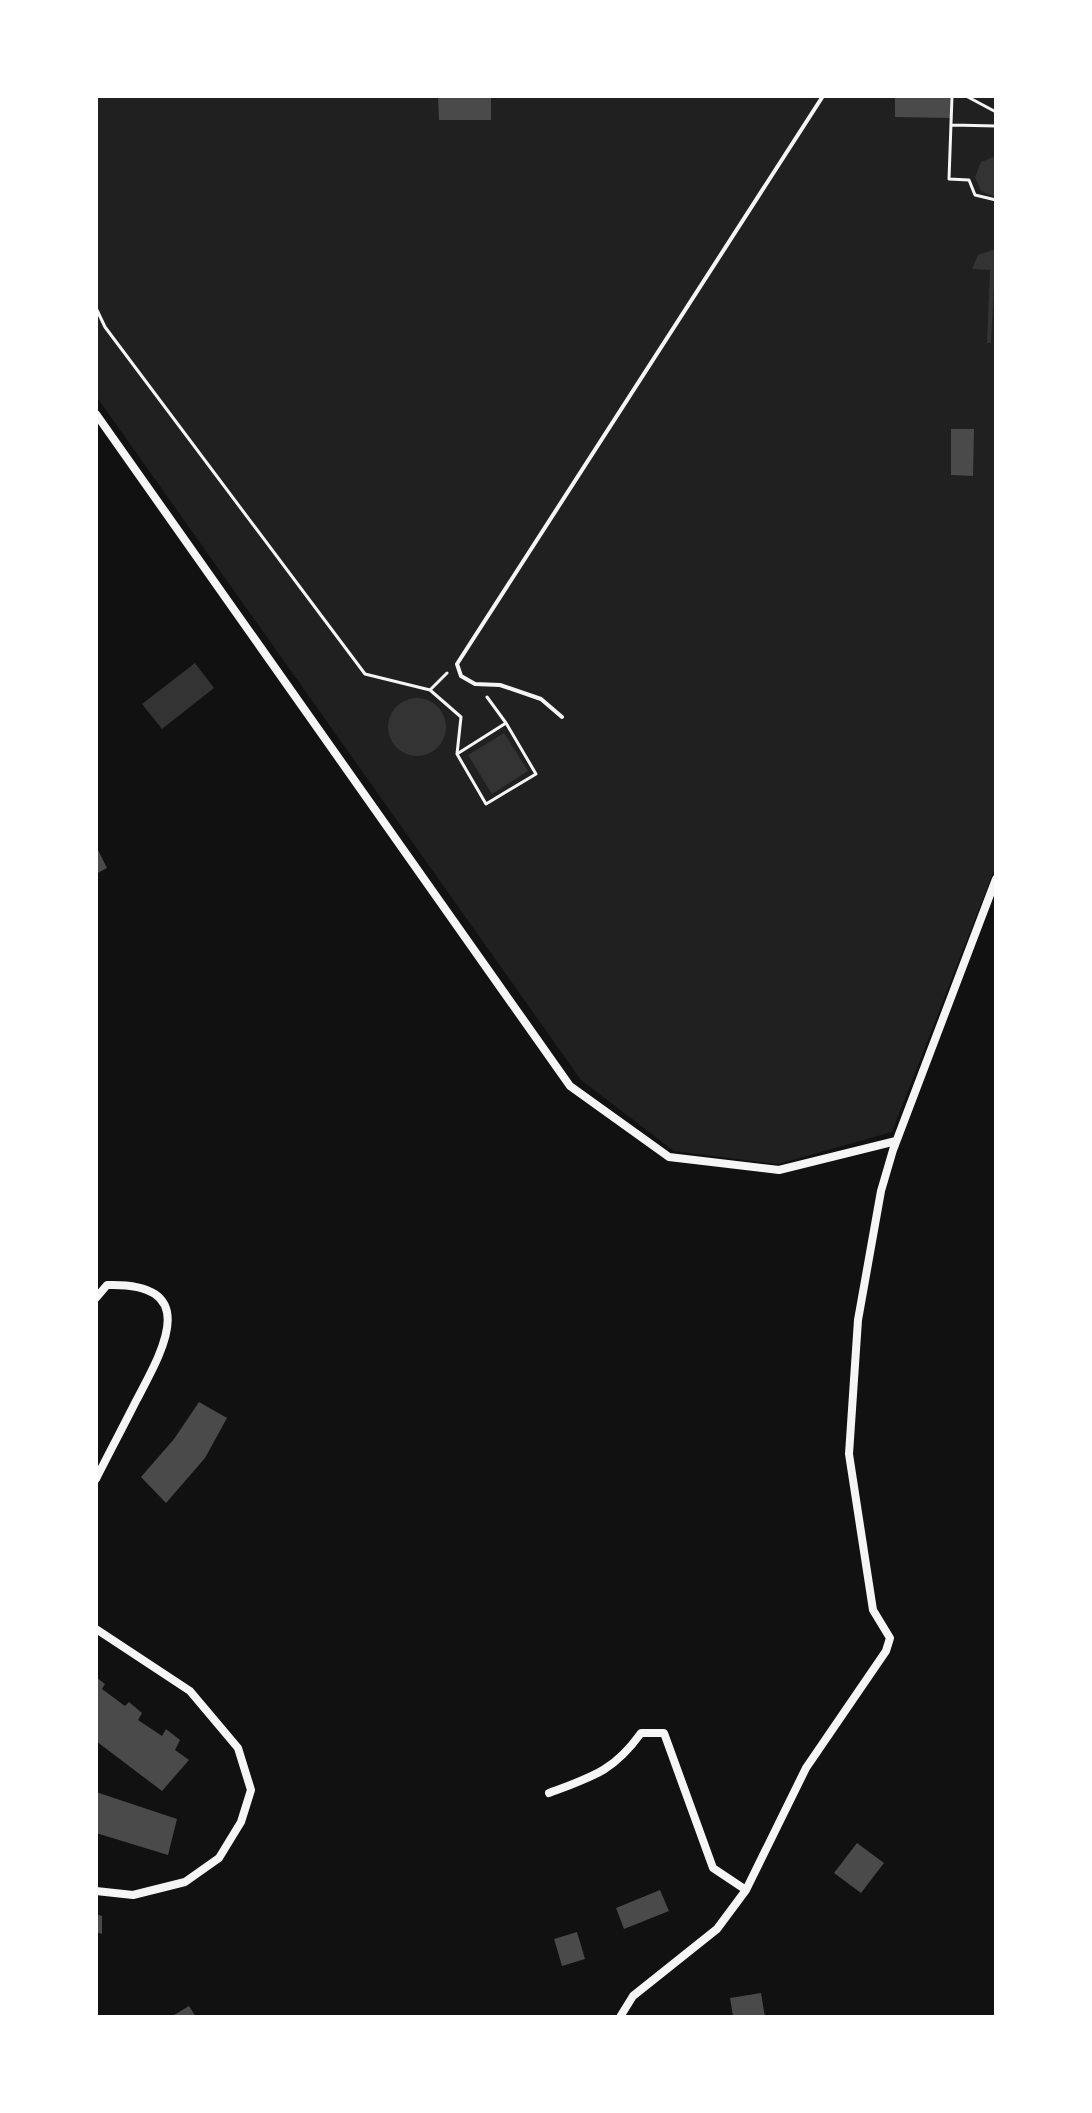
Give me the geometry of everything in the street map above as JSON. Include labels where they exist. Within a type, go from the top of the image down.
[{"type":"street","points":[[96,414],[570,1086],[669,1157],[779,1170],[896,1141]]},
{"type":"street","points":[[620,2017],[633,1996],[717,1929],[746,1890],[806,1768],[886,1651],[890,1638],[873,1610],[849,1454],[858,1320],[881,1191],[896,1141],[996,879]]},
{"type":"street","points":[[96,1298],[107,1285],[133,1284],[157,1295],[168,1315],[166,1345],[96,1479]]},
{"type":"street","points":[[96,1629],[190,1691],[238,1748],[251,1790],[241,1822],[219,1858],[185,1882],[133,1895],[96,1891]]},
{"type":"street","points":[[549,1793],[599,1774],[623,1757],[641,1733],[664,1733],[713,1868],[746,1890]]},
{"type":"lane","points":[[562,717],[541,699],[500,685],[475,684],[461,676],[457,664],[823,96]]},
{"type":"path","points":[[952,96],[949,179],[969,180],[975,195],[996,200]]},
{"type":"path","points":[[966,96],[996,112]]},
{"type":"path","points":[[952,125],[996,126]]},
{"type":"path","points":[[96,308],[105,327],[189,434],[365,674],[430,690],[461,717],[457,754],[486,804],[536,774],[506,723],[475,684]]},
{"type":"path","points":[[430,690],[457,664]]},
{"type":"path","points":[[457,754],[506,723]]},
{"type":"shaded area","points":[[96,96],[996,96],[996,865],[892,1132],[778,1164],[674,1151],[581,1080],[96,396]]},
{"type":"shaded area","points":[[996,156],[995,197],[981,191],[975,177],[981,162]]},
{"type":"shaded area","points":[[996,249],[991,343],[987,343],[990,270],[972,269],[978,255]]},
{"type":"shaded area","points":[[195,663],[214,688],[162,729],[142,704]]},
{"type":"shaded area","points":[[417,698],[438,706],[446,727],[438,748],[417,756],[396,748],[388,727],[396,706]]},
{"type":"shaded area","points":[[504,733],[528,771],[492,794],[468,755]]},
{"type":"building","points":[[438,96],[491,96],[491,120],[439,120]]},
{"type":"building","points":[[895,96],[950,96],[950,118],[895,117]]},
{"type":"building","points":[[951,429],[974,429],[973,476],[951,475]]},
{"type":"building","points":[[96,846],[107,868],[96,874]]},
{"type":"building","points":[[199,1402],[227,1418],[205,1458],[166,1503],[141,1477],[174,1439]]},
{"type":"building","points":[[96,1677],[105,1684],[102,1689],[125,1706],[129,1702],[142,1713],[138,1720],[162,1736],[166,1729],[180,1740],[175,1750],[189,1760],[162,1791],[96,1741]]},
{"type":"building","points":[[96,1792],[177,1819],[168,1855],[96,1833]]},
{"type":"building","points":[[857,1843],[884,1863],[861,1893],[834,1873]]},
{"type":"building","points":[[660,1890],[669,1911],[624,1929],[616,1908]]},
{"type":"building","points":[[96,1914],[102,1916],[102,1934],[96,1932]]},
{"type":"building","points":[[577,1932],[585,1959],[562,1966],[554,1939]]},
{"type":"building","points":[[761,1993],[765,2017],[733,2017],[730,1998]]},
{"type":"building","points":[[189,2006],[196,2017],[175,2017],[174,2015]]}]
